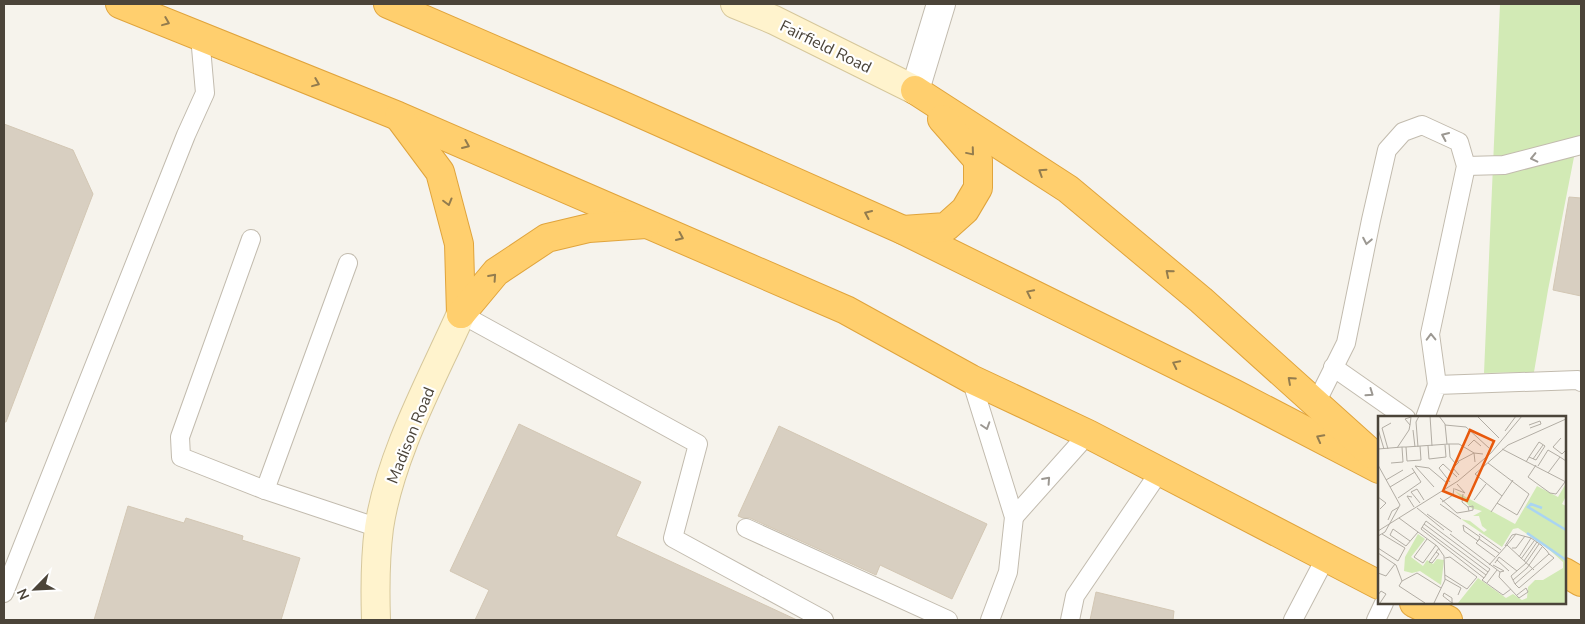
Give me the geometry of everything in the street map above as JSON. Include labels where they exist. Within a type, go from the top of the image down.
[{"type":"highway","points":[[120,4],[398,116],[846,310],[971,379],[1088,434],[1378,583]]},
{"type":"highway","points":[[388,4],[903,230],[1233,393],[1378,468]]},
{"type":"highway","points":[[903,230],[946,227],[965,210],[978,188],[978,160],[915,90]]},
{"type":"highway","points":[[915,90],[1068,189],[1202,300],[1378,459]]},
{"type":"highway","points":[[398,116],[440,172],[459,244],[461,314]]},
{"type":"highway","points":[[461,314],[496,272],[547,238],[589,228],[649,224]]},
{"type":"highway","points":[[1565,573],[1581,582]]},
{"type":"highway","points":[[1416,604],[1448,620]]},
{"type":"street","name":"Fairfield Road","points":[[735,4],[774,20],[915,90]]},
{"type":"street","points":[[915,90],[941,4]]},
{"type":"street","name":"Madison Road","points":[[376,620],[375,580],[379,528],[386,496],[398,456],[461,314]]},
{"type":"lane","points":[[4,594],[186,135],[205,93],[200,36]]},
{"type":"lane","points":[[1316,403],[1346,343],[1387,150],[1402,132],[1422,125],[1459,142],[1466,166],[1430,334],[1437,385],[1426,416]]},
{"type":"lane","points":[[1466,166],[1504,165],[1581,146]]},
{"type":"lane","points":[[251,239],[180,437],[181,457],[266,490],[379,528]]},
{"type":"lane","points":[[266,490],[348,263]]},
{"type":"lane","points":[[461,314],[698,444],[674,538],[824,620]]},
{"type":"lane","points":[[1334,368],[1403,416]]},
{"type":"lane","points":[[971,379],[1014,516],[1008,572],[990,620]]},
{"type":"lane","points":[[1437,385],[1578,380],[1581,382]]},
{"type":"lane","points":[[1014,516],[1088,434]]},
{"type":"lane","points":[[1070,620],[1075,596],[1160,472]]},
{"type":"lane","points":[[746,528],[948,620]]},
{"type":"lane","points":[[1293,620],[1326,557]]},
{"type":"lane","points":[[1376,620],[1384,604]]},
{"type":"green space","points":[[1500,4],[1581,4],[1581,151],[1575,152],[1534,372],[1484,373]]},
{"type":"building","points":[[4,124],[73,150],[93,194],[6,422],[4,422]]},
{"type":"building","points":[[1569,197],[1581,198],[1581,296],[1553,290]]},
{"type":"building","points":[[519,424],[641,482],[616,536],[797,620],[475,620],[489,590],[450,571]]},
{"type":"building","points":[[779,426],[987,524],[952,599],[880,565],[876,575],[750,518],[738,516]]},
{"type":"building","points":[[128,506],[184,523],[186,518],[243,536],[242,540],[300,558],[281,620],[94,620]]},
{"type":"building","points":[[1096,592],[1174,611],[1173,620],[1090,620]]}]
